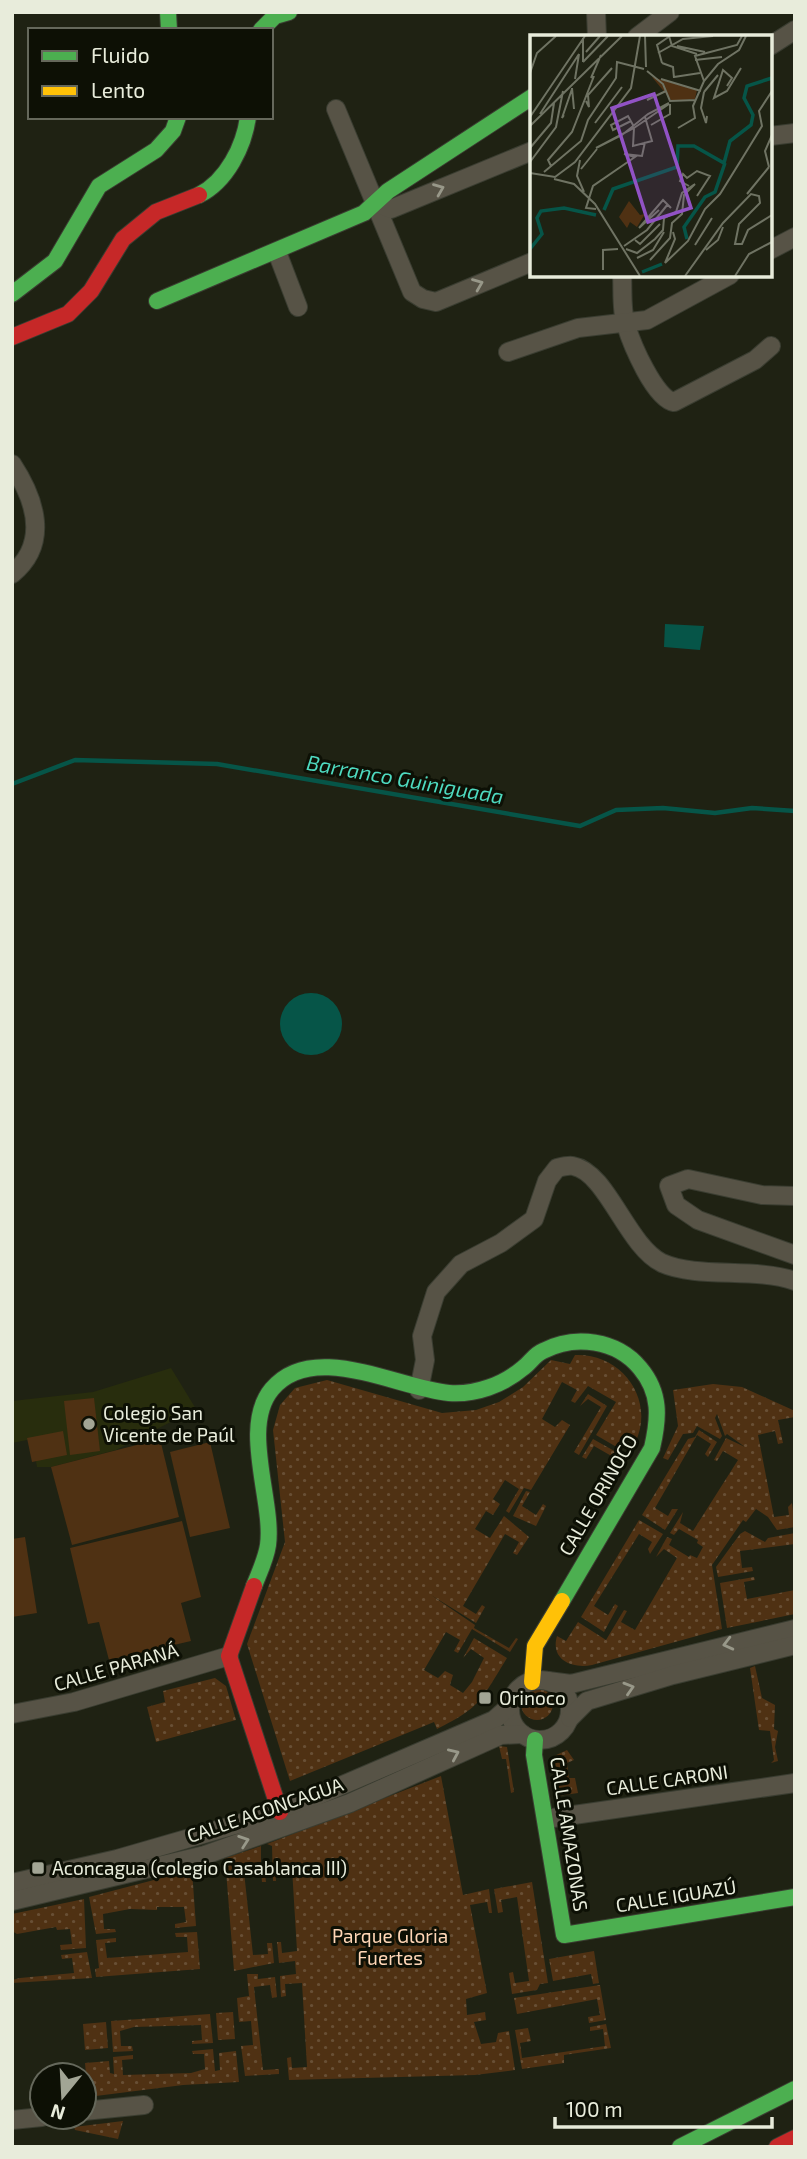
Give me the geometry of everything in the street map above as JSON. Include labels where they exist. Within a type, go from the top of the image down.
[{"type":"main road","points":[[263,28],[275,16],[289,12]]},
{"type":"main road","points":[[157,301],[276,253],[364,213],[388,191],[530,98]]},
{"type":"main road","points":[[12,294],[56,260],[98,186],[116,172],[154,153],[175,129],[178,119]]},
{"type":"main road","points":[[12,337],[68,314],[90,292],[122,239],[156,212],[203,193],[228,170],[246,132],[248,119]]},
{"type":"main road","name":"CALLE ORINOCO","points":[[229,1656],[268,1546],[269,1529],[259,1427],[262,1406],[279,1380],[298,1369],[331,1366],[419,1390],[454,1393],[487,1388],[512,1378],[541,1351],[581,1340],[603,1342],[624,1350],[649,1378],[659,1401],[659,1421],[652,1448],[535,1646],[540,1681]]},
{"type":"main road","points":[[229,1656],[280,1812]]},
{"type":"main road","name":"CALLE AMAZONAS","points":[[529,1737],[546,1819],[564,1936]]},
{"type":"main road","name":"CALLE IGUAZÚ","points":[[564,1936],[795,1898]]},
{"type":"main road","points":[[680,2147],[795,2089]]},
{"type":"main road","points":[[777,2147],[795,2138]]},
{"type":"street","points":[[596,12],[597,35]]},
{"type":"street","points":[[640,35],[670,12]]},
{"type":"street","points":[[772,45],[795,30]]},
{"type":"street","points":[[336,109],[412,292],[423,299],[436,302],[530,263]]},
{"type":"street","points":[[772,136],[795,133]]},
{"type":"street","points":[[376,203],[391,209],[530,152]]},
{"type":"street","points":[[772,249],[795,237]]},
{"type":"street","points":[[276,253],[298,307]]},
{"type":"street","points":[[622,276],[625,323],[656,389],[665,400],[674,402],[755,360],[771,346]]},
{"type":"street","points":[[508,352],[578,328],[647,320],[723,280]]},
{"type":"street","points":[[12,464],[28,489],[37,523],[34,545],[12,574]]},
{"type":"street","points":[[419,1390],[425,1360],[422,1336],[436,1292],[461,1264],[501,1243],[534,1219],[547,1181],[557,1168],[573,1166],[591,1175],[634,1237],[661,1262],[691,1270],[731,1271],[795,1281]]},
{"type":"street","points":[[795,1196],[762,1195],[688,1179],[669,1186],[676,1205],[698,1220],[795,1255]]},
{"type":"street","points":[[795,1629],[571,1684],[540,1681],[522,1687],[511,1705],[512,1721],[529,1737],[544,1740],[561,1733],[570,1718],[587,1701],[673,1675],[795,1645]]},
{"type":"street","name":"CALLE PARANÁ","points":[[12,1714],[74,1702],[229,1656]]},
{"type":"street","points":[[540,1681],[564,1691],[570,1708],[570,1718]]},
{"type":"street","name":"CALLE ACONCAGUA","points":[[12,1883],[117,1859],[280,1812],[494,1720],[511,1705]]},
{"type":"street","name":"CALLE ACONCAGUA","points":[[12,1900],[205,1855],[350,1803],[501,1735],[529,1737]]},
{"type":"street","name":"CALLE CARONI","points":[[546,1819],[795,1783]]},
{"type":"street","points":[[98,2110],[144,2105]]},
{"type":"shaded area","name":"Colegio San Vicente de Paúl","points":[[171,1368],[196,1409],[116,1450],[51,1467],[37,1467],[32,1439],[12,1443],[12,1401],[93,1392]]},
{"type":"green space","points":[[575,1355],[592,1356],[607,1362],[630,1382],[638,1396],[640,1427],[635,1443],[627,1438],[620,1449],[596,1435],[616,1402],[588,1386],[575,1403],[571,1401],[577,1390],[562,1382],[542,1419],[555,1427],[562,1420],[570,1425],[531,1490],[524,1488],[509,1513],[506,1511],[519,1489],[505,1480],[493,1499],[500,1504],[493,1515],[486,1511],[475,1529],[490,1538],[504,1516],[529,1537],[517,1555],[513,1553],[519,1542],[505,1534],[463,1606],[476,1614],[482,1605],[485,1607],[476,1623],[431,1595],[475,1625],[474,1628],[509,1648],[516,1638],[518,1639],[510,1652],[472,1629],[458,1653],[454,1651],[460,1640],[446,1632],[424,1670],[438,1678],[445,1671],[453,1675],[450,1685],[463,1693],[484,1658],[471,1649],[463,1658],[474,1638],[507,1658],[486,1692],[463,1714],[437,1729],[434,1722],[290,1781],[247,1644],[285,1542],[273,1430],[280,1405],[295,1388],[327,1380],[442,1413],[476,1410],[499,1402],[523,1387],[551,1360],[570,1364]]},
{"type":"green space","points":[[713,1384],[742,1387],[795,1411],[795,1417],[778,1420],[783,1443],[778,1444],[775,1431],[758,1435],[774,1517],[789,1515],[788,1507],[792,1503],[795,1527],[777,1530],[768,1517],[756,1509],[746,1522],[743,1520],[712,1565],[722,1629],[592,1665],[577,1666],[564,1661],[557,1651],[557,1636],[566,1641],[578,1622],[606,1640],[624,1610],[627,1611],[621,1622],[635,1630],[677,1558],[664,1549],[656,1557],[667,1537],[672,1539],[669,1545],[689,1557],[690,1555],[697,1558],[703,1547],[697,1543],[698,1540],[679,1529],[674,1535],[670,1533],[683,1512],[680,1523],[693,1531],[738,1460],[723,1451],[717,1461],[714,1460],[726,1438],[745,1447],[727,1434],[725,1436],[717,1414],[715,1418],[722,1436],[720,1439],[697,1426],[693,1433],[683,1434],[668,1460],[663,1458],[678,1426],[673,1390]]},
{"type":"green space","points":[[588,1394],[607,1406],[579,1455],[574,1452],[601,1407],[588,1399],[580,1406]]},
{"type":"green space","points":[[94,1398],[100,1451],[70,1455],[64,1401]]},
{"type":"green space","points":[[699,1430],[717,1442],[708,1457],[705,1454],[711,1444],[697,1435],[655,1508],[668,1516],[672,1509],[678,1509],[665,1530],[642,1515],[688,1439],[695,1437]]},
{"type":"green space","points":[[63,1431],[67,1455],[32,1462],[27,1438]]},
{"type":"green space","points":[[160,1439],[179,1517],[72,1545],[51,1467]]},
{"type":"green space","points":[[593,1439],[618,1453],[615,1458],[594,1446],[586,1459],[582,1457]]},
{"type":"green space","points":[[210,1442],[230,1528],[190,1537],[170,1452]]},
{"type":"green space","points":[[526,1491],[530,1492],[522,1506],[536,1515],[543,1504],[546,1506],[536,1526],[513,1516]]},
{"type":"green space","points":[[639,1520],[663,1534],[650,1554],[648,1549],[652,1542],[639,1534],[594,1606],[608,1615],[615,1604],[618,1606],[604,1632],[581,1617]]},
{"type":"green space","points":[[182,1521],[201,1597],[181,1603],[191,1641],[109,1660],[99,1622],[88,1624],[70,1548]]},
{"type":"green space","points":[[745,1531],[765,1542],[768,1538],[795,1533],[795,1544],[740,1551],[742,1568],[752,1567],[753,1571],[718,1577],[716,1567]]},
{"type":"green space","points":[[25,1537],[37,1613],[12,1617],[12,1539]]},
{"type":"green space","points":[[754,1577],[755,1580],[744,1582],[747,1599],[795,1590],[795,1614],[727,1628],[720,1583]]},
{"type":"green space","points":[[755,1666],[762,1698],[775,1705],[774,1729],[778,1731],[775,1747],[778,1761],[771,1763],[774,1760],[770,1731],[759,1730],[750,1668]]},
{"type":"green space","points":[[215,1678],[226,1686],[236,1720],[156,1742],[147,1707],[165,1702],[163,1691]]},
{"type":"green space","points":[[537,1688],[548,1693],[553,1704],[548,1715],[537,1720],[526,1715],[521,1704],[526,1693]]},
{"type":"green space","points":[[499,1746],[507,1747],[514,1792],[511,1793],[506,1759],[502,1759]]},
{"type":"green space","points":[[567,1750],[574,1760],[567,1763],[569,1778],[575,1778],[578,1793],[558,1796],[552,1757]]},
{"type":"green space","name":"Parque Gloria Fuertes","points":[[441,1776],[463,1895],[489,1889],[492,1913],[489,1913],[487,1902],[470,1905],[487,1993],[466,1999],[467,2015],[485,2012],[486,2020],[474,2022],[481,2044],[496,2042],[498,2033],[509,2031],[515,2070],[475,2075],[289,2080],[287,2058],[291,2057],[292,2068],[307,2067],[302,1983],[285,1984],[286,1996],[281,1997],[280,1976],[296,1974],[295,1961],[279,1963],[277,1942],[281,1942],[282,1953],[297,1951],[292,1868],[275,1869],[276,1881],[273,1881],[272,1846],[267,1844]]},
{"type":"green space","points":[[261,1846],[261,1866],[264,1866],[266,1882],[262,1882],[261,1870],[244,1872],[253,1955],[268,1954],[267,1943],[272,1943],[274,1963],[234,1971],[225,1858]]},
{"type":"green space","points":[[192,1870],[196,1926],[175,1928],[175,1924],[186,1922],[184,1907],[130,1909],[103,1914],[104,1929],[115,1929],[116,1932],[96,1934],[89,1897]]},
{"type":"green space","points":[[532,1882],[548,1983],[540,1984],[537,1990],[512,1994],[509,1973],[513,1972],[515,1983],[529,1981],[517,1897],[501,1900],[503,1912],[498,1913],[494,1889]]},
{"type":"green space","points":[[84,1899],[86,1948],[61,1950],[60,1945],[72,1944],[70,1929],[57,1930],[56,1927],[17,1934],[12,1931],[12,1914]]},
{"type":"green space","points":[[197,1932],[200,1969],[96,1977],[95,1969],[99,1968],[96,1940],[116,1938],[116,1942],[105,1943],[107,1958],[188,1952],[187,1937],[176,1937],[175,1933]]},
{"type":"green space","points":[[594,1951],[599,1983],[593,1984],[591,1974],[553,1981],[549,1959]]},
{"type":"green space","points":[[87,1952],[92,1978],[12,1983],[12,1980],[20,1978],[74,1973],[72,1958],[62,1959],[61,1955]]},
{"type":"green space","points":[[247,1974],[258,1974],[258,1979],[275,1977],[277,1997],[272,1998],[270,1985],[254,1987],[263,2070],[279,2069],[279,2074],[245,2076],[241,2046],[253,2045],[251,2021],[239,2022],[237,1998],[249,1996]]},
{"type":"green space","points":[[600,1985],[606,2020],[589,2023],[588,2017],[600,2015],[597,1999],[517,2014],[514,1998]]},
{"type":"green space","points":[[233,2012],[235,2039],[218,2040],[216,2013]]},
{"type":"green space","points":[[210,2014],[213,2043],[192,2044],[192,2041],[202,2040],[201,2025],[134,2027],[120,2031],[121,2046],[132,2046],[133,2051],[113,2052],[111,2021]]},
{"type":"green space","points":[[106,2022],[108,2048],[85,2050],[83,2024]]},
{"type":"green space","points":[[606,2024],[611,2048],[564,2055],[564,2063],[522,2069],[515,2030],[528,2028],[531,2041],[520,2043],[522,2058],[605,2046],[603,2029],[590,2031],[590,2027]]},
{"type":"green space","points":[[213,2049],[215,2071],[220,2070],[219,2053],[236,2051],[239,2082],[183,2085],[98,2096],[98,2062],[109,2061],[110,2073],[114,2074],[113,2057],[133,2055],[133,2059],[122,2060],[123,2075],[191,2073],[205,2069],[204,2054],[193,2054],[192,2051]]},
{"type":"green space","points":[[123,2121],[118,2139],[80,2131],[98,2131],[98,2124]]},
{"type":"water","points":[[665,624],[704,626],[700,650],[664,647]]},
{"type":"water","points":[[311,993],[333,1002],[342,1024],[333,1046],[311,1055],[289,1046],[280,1024],[289,1002]]},
{"type":"waterway","name":"Barranco Guiniguada","points":[[12,784],[75,760],[217,764],[580,826],[616,810],[663,808],[715,813],[752,808],[795,811]]},
{"type":"traffic: fast","points":[[168,12],[169,28]]},
{"type":"traffic: fast","points":[[263,28],[275,16],[289,12]]},
{"type":"traffic: fast","points":[[157,301],[364,213],[388,191],[530,98]]},
{"type":"traffic: fast","points":[[12,294],[55,261],[99,186],[156,150],[173,131],[177,119]]},
{"type":"traffic: fast","points":[[199,195],[226,172],[243,139],[248,119]]},
{"type":"traffic: fast","points":[[254,1586],[267,1550],[269,1527],[260,1465],[259,1423],[263,1405],[272,1389],[289,1375],[310,1368],[332,1367],[449,1393],[469,1392],[488,1388],[507,1379],[540,1352],[555,1346],[595,1343],[620,1351],[647,1377],[655,1396],[656,1426],[652,1448],[562,1601]]},
{"type":"traffic: fast","points":[[535,1740],[534,1755],[564,1935],[795,1897]]},
{"type":"traffic: fast","points":[[680,2147],[795,2089]]},
{"type":"traffic: slow","points":[[532,1682],[535,1646],[562,1601]]},
{"type":"traffic: jam","points":[[12,337],[68,314],[91,291],[123,239],[156,212],[199,195]]},
{"type":"traffic: jam","points":[[254,1586],[229,1656],[280,1812]]},
{"type":"traffic: jam","points":[[777,2147],[795,2138]]},
{"type":"place","name":"Colegio San Vicente de Paúl","points":[[89,1424]]},
{"type":"place","name":"Orinoco","points":[[485,1698]]},
{"type":"place","name":"Aconcagua (colegio Casablanca III)","points":[[38,1868]]}]
